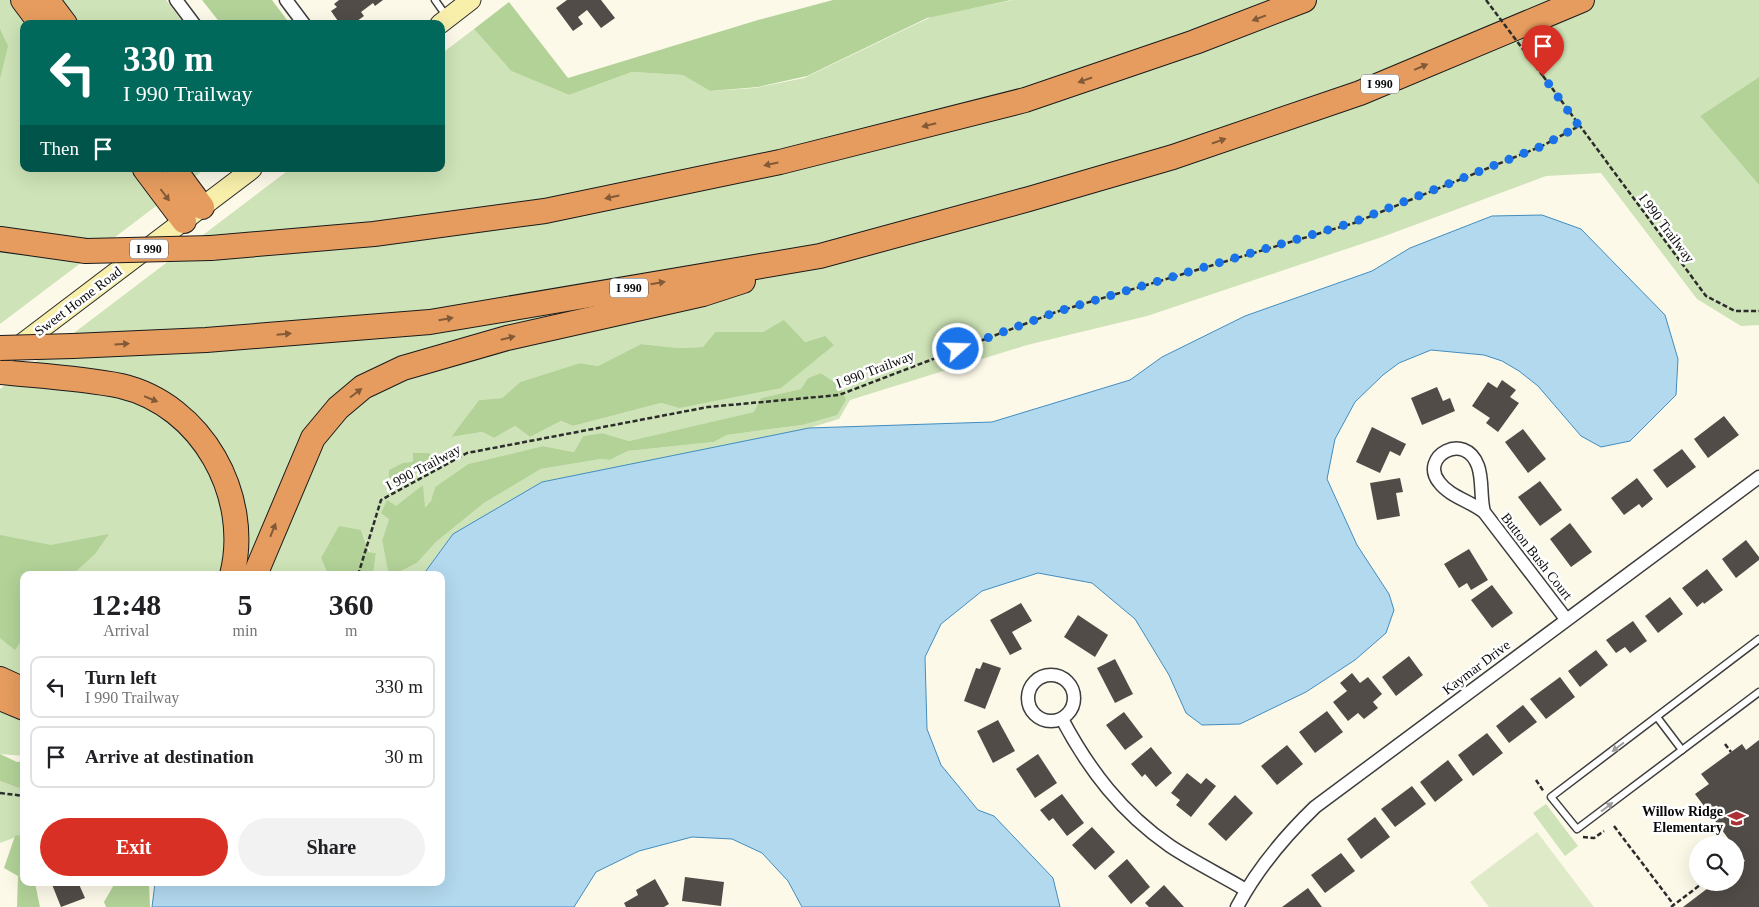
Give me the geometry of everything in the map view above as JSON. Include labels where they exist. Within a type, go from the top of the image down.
[{"type":"highway","points":[[23,0],[37,20]]},
{"type":"highway","points":[[47,0],[61,20]]},
{"type":"highway","name":"I 990","points":[[0,252],[211,248],[374,234],[545,211],[780,162],[1025,100],[1195,42],[1304,0]]},
{"type":"highway","name":"I 990","points":[[0,348],[206,340],[430,322],[820,256],[1029,199],[1182,154],[1360,92],[1582,0]]},
{"type":"highway","points":[[148,172],[193,214]]},
{"type":"highway","points":[[175,172],[193,214]]},
{"type":"highway","points":[[0,239],[86,251]]},
{"type":"highway","points":[[256,571],[314,438],[338,408],[363,388],[396,371],[507,338],[703,294],[820,256]]},
{"type":"highway","points":[[0,372],[122,387],[160,402],[196,432],[220,465],[231,495],[237,528],[232,571]]},
{"type":"highway","points":[[0,679],[20,688]]},
{"type":"highway","points":[[0,698],[20,706]]},
{"type":"main road","points":[[445,20],[471,0]]},
{"type":"main road","name":"Sweet Home Road","points":[[0,360],[248,172]]},
{"type":"street","points":[[176,0],[191,20]]},
{"type":"street","points":[[292,2],[302,20]]},
{"type":"street","name":"Button Bush Court","points":[[1484,512],[1481,500],[1480,474],[1475,459],[1470,454],[1457,448],[1444,452],[1438,457],[1434,470],[1439,484],[1484,512],[1566,619]]},
{"type":"street","name":"Kaymar Drive","points":[[1237,907],[1246,890],[1278,846],[1315,807],[1759,476]]},
{"type":"street","points":[[1062,719],[1084,760],[1123,807],[1170,846],[1246,890]]},
{"type":"lane","points":[[434,0],[444,20]]},
{"type":"lane","points":[[1759,640],[1551,797],[1577,829],[1759,692]]},
{"type":"lane","points":[[1657,717],[1682,750]]},
{"type":"path","name":"I 990 Trailway","points":[[1486,0],[1706,296],[1735,311],[1759,310]]},
{"type":"path","name":"I 990 Trailway","points":[[359,571],[381,500],[467,453],[708,407],[839,395],[1056,312],[1354,222],[1542,146],[1579,126]]},
{"type":"path","points":[[1725,744],[1731,752]]},
{"type":"path","points":[[0,792],[20,795]]},
{"type":"path","points":[[1614,826],[1672,906],[1692,891]]},
{"type":"green space","points":[[0,0],[166,0],[181,20],[20,20],[20,172],[201,172],[0,324]]},
{"type":"green space","points":[[202,0],[272,0],[287,20],[218,20]]},
{"type":"green space","points":[[833,0],[1011,0],[927,18],[807,76],[758,87],[710,91],[683,75],[632,72],[569,95],[511,71],[474,29],[509,2],[568,78],[758,20]]},
{"type":"green space","points":[[1013,0],[1759,0],[1759,77],[1700,116],[1759,185],[1759,325],[1741,326],[1697,299],[1601,173],[1546,176],[1385,236],[1147,316],[1027,345],[850,400],[839,419],[453,534],[426,571],[401,571],[374,571],[376,553],[370,552],[361,530],[321,558],[326,571],[20,571],[20,756],[0,754],[0,389],[286,172],[445,172],[445,51],[474,29],[511,71],[569,95],[632,72],[684,75],[710,91],[755,88],[804,78],[933,16]],"holes":[[[784,321],[805,342],[825,336],[679,408],[661,403],[573,426],[561,421],[530,437],[515,426],[494,438],[482,432],[451,437],[479,400],[502,398],[520,382],[580,363],[598,366],[641,344],[679,348],[703,347],[715,332],[763,332]],[[821,373],[840,386],[802,425],[727,435],[714,442],[628,451],[610,460],[601,459],[541,469],[484,503],[436,542],[417,563],[401,571],[388,570],[382,542],[389,519],[423,485],[424,507],[431,502],[435,487],[468,464],[543,446],[574,452],[583,436],[602,433],[629,441],[755,412],[761,398],[802,389],[808,378]]]},
{"type":"green space","points":[[0,29],[8,46],[0,79]]},
{"type":"green space","points":[[1759,77],[1759,185],[1700,116]]},
{"type":"green space","points":[[784,320],[805,342],[825,336],[834,345],[781,388],[679,408],[661,403],[573,426],[561,421],[530,437],[515,426],[494,438],[482,432],[451,437],[479,400],[502,398],[520,382],[580,363],[598,366],[641,344],[679,348],[703,347],[715,332],[763,332]]},
{"type":"green space","points":[[821,373],[840,386],[846,400],[837,415],[802,425],[727,435],[714,442],[628,451],[610,460],[601,459],[541,469],[484,503],[436,542],[417,563],[401,571],[388,571],[382,541],[389,519],[381,513],[387,500],[396,506],[423,485],[425,507],[431,501],[435,487],[468,464],[543,446],[574,452],[583,436],[602,433],[629,441],[754,412],[761,398],[801,389],[808,378]]},
{"type":"green space","points":[[413,453],[429,453],[432,458],[424,474],[412,472],[401,485],[389,479],[389,470],[403,463],[413,462]]},
{"type":"green space","points":[[339,526],[361,530],[369,552],[376,553],[374,571],[326,571],[321,558]]},
{"type":"green space","points":[[109,534],[95,554],[76,571],[20,571],[20,642],[15,650],[0,638],[0,535],[51,545]]},
{"type":"green space","points":[[0,754],[20,762],[20,788],[0,781]]},
{"type":"green space","points":[[0,781],[20,788],[20,836],[0,843]]},
{"type":"green space","points":[[1546,804],[1578,846],[1565,856],[1533,813]]},
{"type":"green space","points":[[1537,832],[1594,907],[1489,907],[1470,882]]},
{"type":"green space","points":[[20,835],[20,886],[36,886],[40,907],[17,907],[18,876],[4,868],[15,836]]},
{"type":"green space","points":[[113,886],[149,886],[150,907],[106,907],[104,902]]},
{"type":"water","points":[[1542,215],[1581,229],[1665,315],[1678,359],[1676,395],[1630,441],[1601,447],[1581,436],[1538,386],[1519,371],[1502,361],[1484,355],[1431,350],[1399,363],[1383,375],[1355,402],[1335,439],[1327,479],[1357,545],[1389,594],[1394,610],[1386,633],[1355,660],[1306,692],[1240,724],[1202,725],[1186,713],[1169,675],[1135,619],[1092,583],[1038,573],[982,591],[941,624],[925,657],[927,729],[941,765],[978,810],[994,816],[1053,878],[1060,907],[802,907],[788,881],[762,853],[732,839],[692,837],[639,851],[596,872],[574,907],[152,907],[155,886],[445,886],[445,571],[426,571],[453,534],[542,482],[809,428],[992,422],[1130,380],[1162,357],[1245,316],[1372,271],[1410,248],[1492,216]]},
{"type":"building","points":[[339,0],[383,0],[375,6],[373,3],[361,12],[364,16],[358,20],[337,20],[331,11],[337,7],[334,4]]},
{"type":"building","points":[[567,0],[601,0],[615,18],[601,28],[587,10],[578,17],[583,24],[573,31],[556,8]]},
{"type":"building","points":[[1502,380],[1516,390],[1510,397],[1519,403],[1498,432],[1486,423],[1490,418],[1472,406],[1488,382],[1497,388]]},
{"type":"building","points":[[1437,387],[1443,401],[1450,398],[1455,411],[1422,425],[1411,398]]},
{"type":"building","points":[[1724,416],[1739,435],[1708,458],[1694,439]]},
{"type":"building","points":[[1372,427],[1406,444],[1400,456],[1390,451],[1380,473],[1356,462]]},
{"type":"building","points":[[1523,429],[1546,459],[1528,473],[1505,442]]},
{"type":"building","points":[[1682,449],[1696,467],[1667,488],[1653,470]]},
{"type":"building","points":[[1400,478],[1403,492],[1396,493],[1400,516],[1377,520],[1370,483]]},
{"type":"building","points":[[1637,478],[1653,499],[1642,508],[1639,504],[1624,515],[1611,498]]},
{"type":"building","points":[[1540,481],[1562,510],[1540,526],[1518,497]]},
{"type":"building","points":[[1570,523],[1592,552],[1571,567],[1550,539]]},
{"type":"building","points":[[1746,540],[1759,557],[1759,560],[1736,578],[1722,559]]},
{"type":"building","points":[[1469,549],[1488,580],[1471,590],[1467,583],[1459,588],[1444,564]]},
{"type":"building","points":[[1707,569],[1723,590],[1697,607],[1682,588]]},
{"type":"building","points":[[1492,585],[1513,613],[1492,628],[1471,600]]},
{"type":"building","points":[[1670,597],[1683,614],[1658,633],[1645,616]]},
{"type":"building","points":[[1021,603],[1032,621],[1012,632],[1022,649],[1010,655],[990,620]]},
{"type":"building","points":[[1078,615],[1108,635],[1095,657],[1064,637]]},
{"type":"building","points":[[1633,621],[1647,641],[1630,653],[1625,647],[1616,653],[1606,640]]},
{"type":"building","points":[[1596,650],[1608,665],[1580,687],[1568,671]]},
{"type":"building","points":[[1409,656],[1423,675],[1396,696],[1382,677]]},
{"type":"building","points":[[1115,659],[1133,694],[1115,703],[1097,668]]},
{"type":"building","points":[[983,662],[1001,668],[985,709],[964,701],[976,668],[980,669]]},
{"type":"building","points":[[1352,673],[1360,683],[1368,677],[1382,694],[1373,702],[1378,708],[1364,719],[1358,713],[1348,721],[1333,702],[1347,691],[1340,683]]},
{"type":"building","points":[[1560,677],[1575,697],[1546,719],[1530,699]]},
{"type":"building","points":[[1523,705],[1537,722],[1509,743],[1496,726]]},
{"type":"building","points":[[1327,711],[1343,732],[1315,753],[1299,732]]},
{"type":"building","points":[[1124,712],[1143,737],[1125,750],[1106,725]]},
{"type":"building","points":[[998,720],[1015,751],[993,763],[977,731]]},
{"type":"building","points":[[1487,733],[1503,753],[1473,776],[1458,755]]},
{"type":"building","name":"Willow Ridge Elementary","points":[[1759,740],[1759,907],[1683,907],[1704,891],[1744,891],[1744,836],[1726,836],[1695,794],[1709,784],[1701,774],[1742,744],[1746,750]]},
{"type":"building","points":[[1287,745],[1303,764],[1277,785],[1261,766]]},
{"type":"building","points":[[1151,747],[1172,773],[1156,787],[1145,774],[1142,777],[1131,764]]},
{"type":"building","points":[[1038,754],[1057,783],[1035,798],[1016,769]]},
{"type":"building","points":[[1448,760],[1463,780],[1435,802],[1420,782]]},
{"type":"building","points":[[1187,773],[1201,784],[1206,778],[1216,786],[1191,817],[1176,805],[1180,800],[1171,793]]},
{"type":"building","points":[[1412,786],[1426,804],[1395,827],[1381,809]]},
{"type":"building","points":[[1062,794],[1084,823],[1067,836],[1053,818],[1049,821],[1040,810]]},
{"type":"building","points":[[1235,795],[1253,813],[1226,841],[1208,824]]},
{"type":"building","points":[[1375,817],[1390,837],[1361,859],[1347,839]]},
{"type":"building","points":[[1092,827],[1115,852],[1095,870],[1072,845]]},
{"type":"building","points":[[1341,853],[1355,871],[1325,893],[1311,875]]},
{"type":"building","points":[[1127,859],[1150,887],[1131,904],[1108,876]]},
{"type":"building","points":[[685,877],[724,882],[721,906],[682,901]]},
{"type":"building","points":[[655,879],[669,904],[664,907],[626,907],[624,903],[638,895],[636,890]]},
{"type":"building","points":[[1164,885],[1184,907],[1149,907],[1145,903]]},
{"type":"building","points":[[53,886],[80,886],[85,898],[61,907]]},
{"type":"building","points":[[1308,888],[1322,907],[1282,907]]},
{"type":"place","name":"Willow Ridge Elementary","points":[[1737,819]]},
{"type":"route","points":[[958,349],[1056,312],[1354,222],[1542,146],[1579,126],[1543,76]]}]
